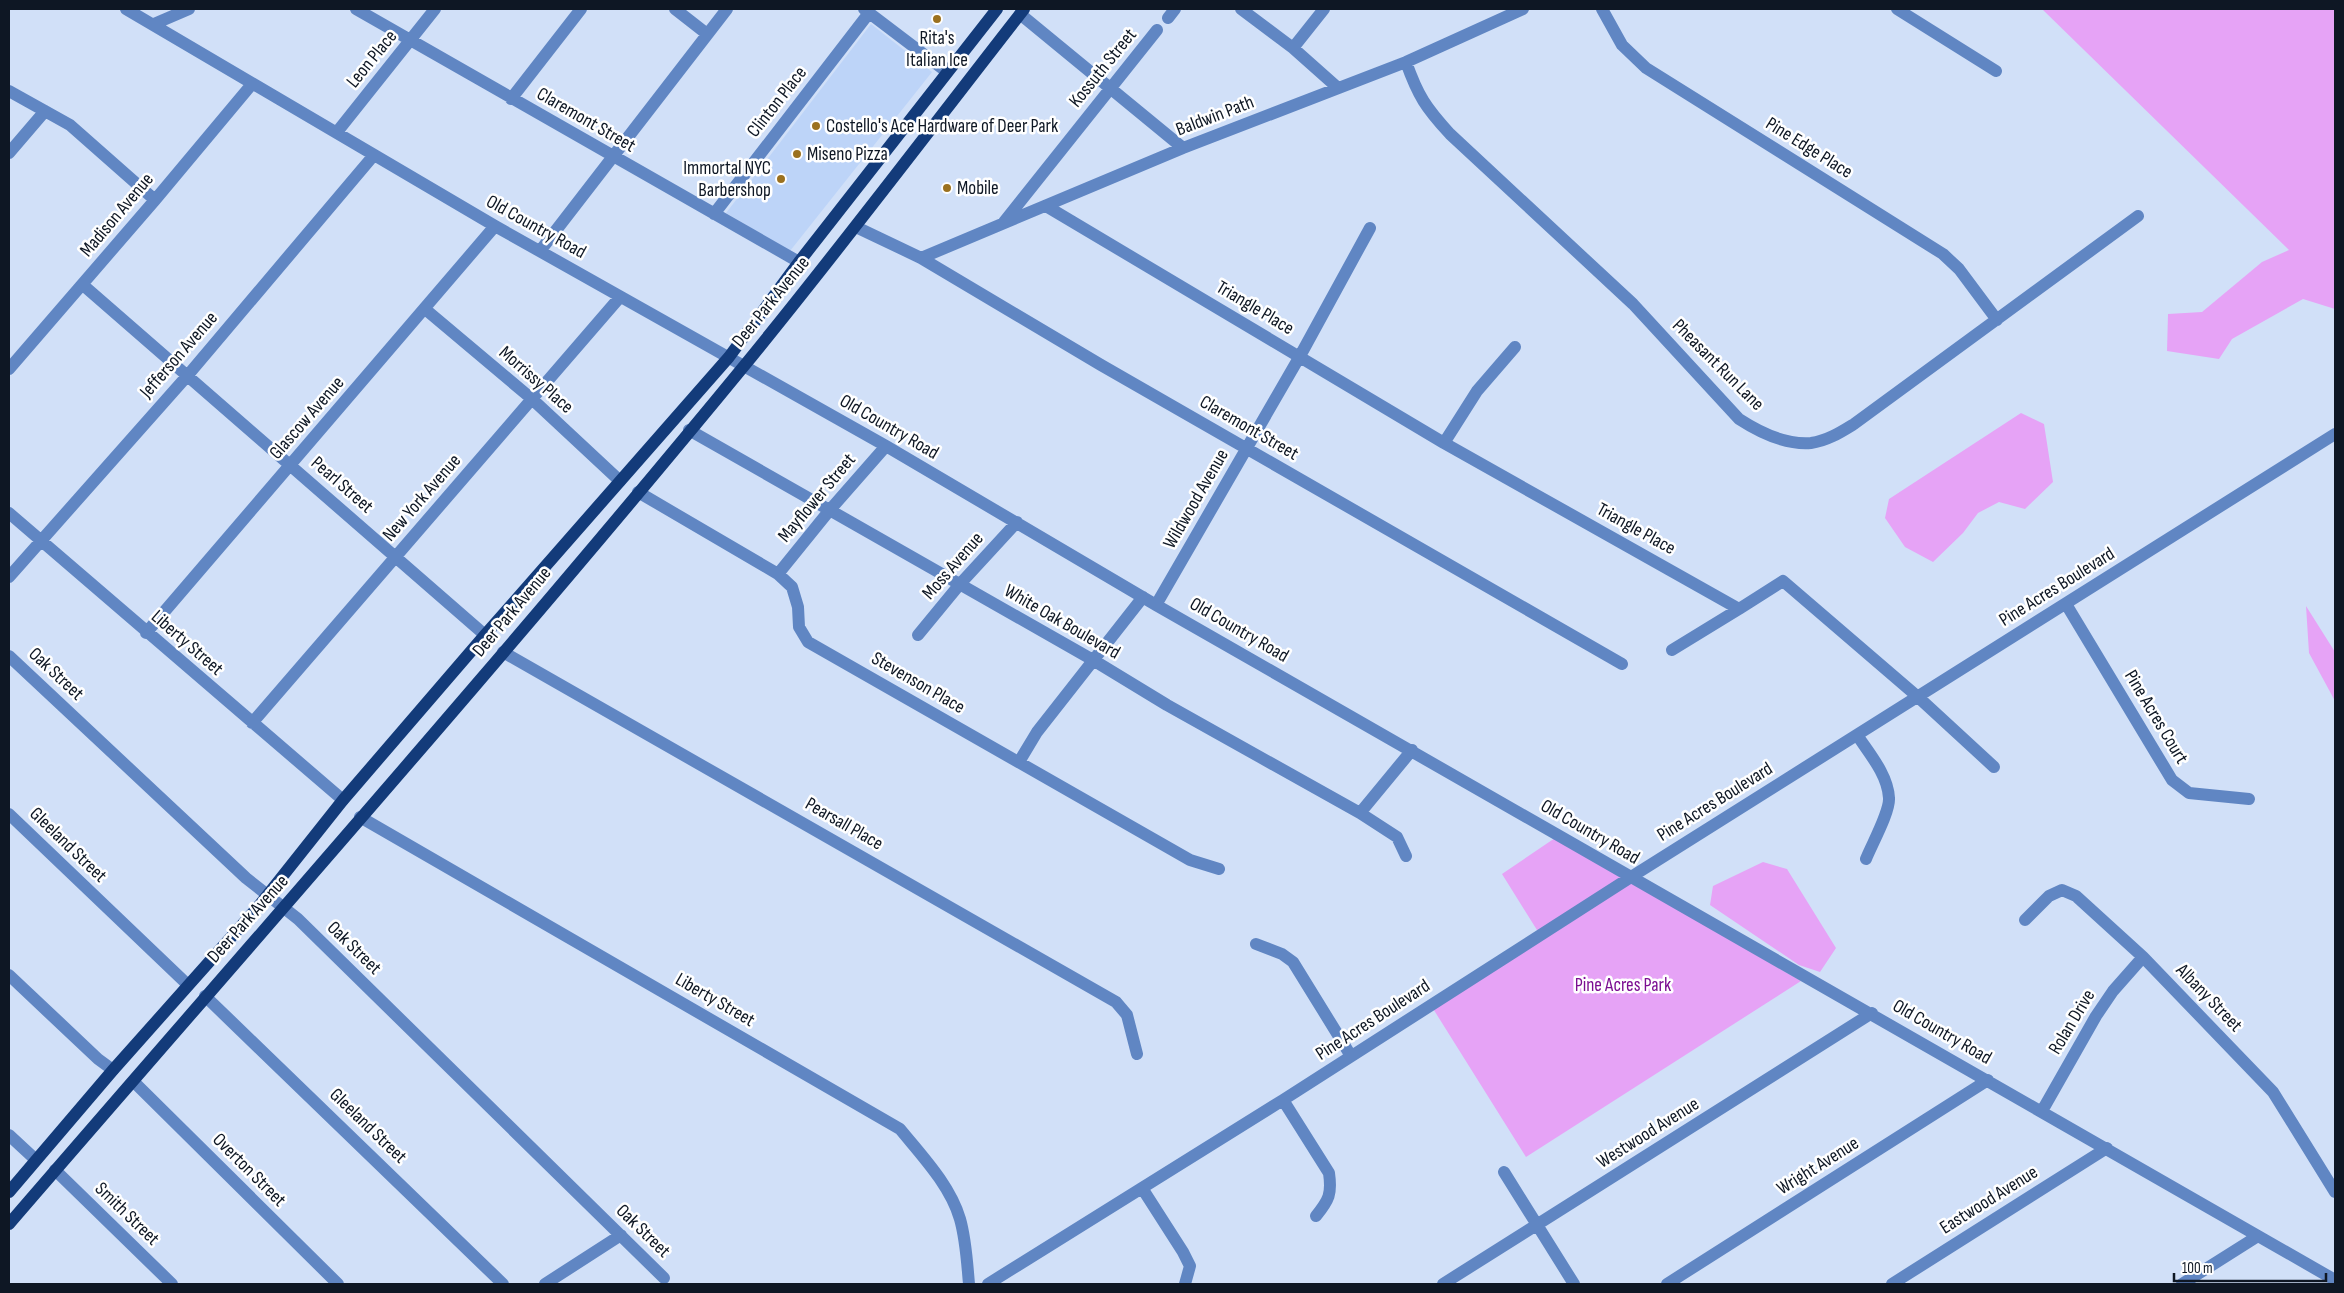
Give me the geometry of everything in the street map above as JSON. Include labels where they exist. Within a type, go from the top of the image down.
[{"type":"main road","name":"Deer Park Avenue","points":[[9,1192],[113,1070],[267,896],[343,800],[485,635],[729,358],[799,262],[997,9]]},
{"type":"main road","name":"Deer Park Avenue","points":[[9,1224],[134,1082],[205,996],[503,652],[638,492],[856,228],[1022,12]]},
{"type":"street","name":"Old Country Road","points":[[126,9],[495,226],[886,446],[1156,605],[1872,1013],[2335,1280]]},
{"type":"street","points":[[154,24],[189,9]]},
{"type":"street","name":"Claremont Street","points":[[356,9],[799,262]]},
{"type":"street","name":"Leon Place","points":[[337,132],[436,9]]},
{"type":"street","points":[[511,99],[581,9]]},
{"type":"street","points":[[675,9],[707,34]]},
{"type":"street","points":[[540,251],[727,9]]},
{"type":"street","points":[[1241,9],[1293,48],[1338,88]]},
{"type":"street","points":[[1293,48],[1324,9]]},
{"type":"street","name":"Baldwin Path","points":[[921,258],[1183,148],[1406,62],[1523,9]]},
{"type":"street","name":"Pine Edge Place","points":[[1602,9],[1622,46],[1646,68],[1943,254],[1959,269],[1997,320]]},
{"type":"street","points":[[1897,9],[1996,71]]},
{"type":"street","points":[[866,11],[948,72]]},
{"type":"street","name":"Clinton Place","points":[[714,214],[866,11]]},
{"type":"street","points":[[1022,12],[1183,148]]},
{"type":"street","name":"Kossuth Street","points":[[1004,222],[1157,30]]},
{"type":"street","name":"Pheasant Run Lane","points":[[1406,62],[1417,93],[1428,111],[1633,304],[1739,419],[1761,433],[1811,443],[1832,437],[1854,424],[2138,216]]},
{"type":"street","name":"Madison Avenue","points":[[9,369],[252,84]]},
{"type":"street","points":[[9,91],[70,125],[155,200]]},
{"type":"street","points":[[9,153],[46,111]]},
{"type":"street","name":"Jefferson Avenue","points":[[9,576],[188,374],[374,155]]},
{"type":"street","name":"Triangle Place","points":[[1046,206],[1444,443],[1740,609]]},
{"type":"street","name":"Glascow Avenue","points":[[146,633],[495,226]]},
{"type":"street","name":"Claremont Street","points":[[856,228],[921,258],[1622,664]]},
{"type":"street","name":"Wildwood Avenue","points":[[1156,605],[1248,448],[1370,228]]},
{"type":"street","name":"Pearl Street","points":[[82,285],[188,374],[485,635]]},
{"type":"street","name":"New York Avenue","points":[[252,723],[620,297]]},
{"type":"street","name":"Morrissy Place","points":[[425,309],[532,400],[620,480]]},
{"type":"street","points":[[1444,443],[1477,391],[1515,347]]},
{"type":"street","name":"White Oak Boulevard","points":[[689,430],[1093,660],[1167,705],[1360,813],[1397,837],[1406,856]]},
{"type":"street","name":"Pine Acres Boulevard","points":[[988,1284],[1284,1100],[1631,877],[2335,434]]},
{"type":"street","name":"Mayflower Street","points":[[778,574],[829,511],[886,446]]},
{"type":"street","name":"Stevenson Place","points":[[638,492],[778,574],[792,587],[798,607],[799,627],[808,642],[1190,860],[1220,869]]},
{"type":"street","name":"Liberty Street","points":[[9,513],[146,633],[343,800]]},
{"type":"street","name":"Moss Avenue","points":[[918,635],[960,584],[1017,522]]},
{"type":"street","points":[[1672,650],[1782,582],[1918,697],[1994,767]]},
{"type":"street","points":[[1019,762],[1036,732],[1143,597]]},
{"type":"street","name":"Pine Acres Court","points":[[2066,604],[2172,780],[2189,793],[2249,798]]},
{"type":"street","name":"Pearsall Place","points":[[503,652],[1116,1002],[1126,1015],[1137,1054]]},
{"type":"street","name":"Oak Street","points":[[9,656],[267,896],[298,919],[664,1278]]},
{"type":"street","points":[[1857,735],[1886,782],[1889,798],[1886,815],[1866,860]]},
{"type":"street","points":[[1360,813],[1412,750]]},
{"type":"street","name":"Gleeland Street","points":[[9,814],[188,985]]},
{"type":"street","name":"Liberty Street","points":[[360,817],[900,1129],[932,1168],[950,1196],[960,1217],[965,1241],[969,1284]]},
{"type":"street","name":"Albany Street","points":[[2025,920],[2049,896],[2062,890],[2076,896],[2143,957],[2273,1092],[2335,1192]]},
{"type":"street","points":[[1256,944],[1282,954],[1293,962],[1351,1056]]},
{"type":"street","name":"Rolan Drive","points":[[2042,1111],[2096,1016],[2113,991],[2143,957]]},
{"type":"street","points":[[9,975],[98,1059],[113,1070]]},
{"type":"street","name":"Gleeland Street","points":[[205,996],[503,1284]]},
{"type":"street","name":"Westwood Avenue","points":[[1443,1284],[1872,1013]]},
{"type":"street","name":"Wright Avenue","points":[[1667,1284],[1988,1080]]},
{"type":"street","name":"Overton Street","points":[[134,1082],[338,1284]]},
{"type":"street","points":[[1284,1100],[1329,1173],[1331,1187],[1329,1200],[1316,1216]]},
{"type":"street","points":[[9,1135],[36,1160]]},
{"type":"street","name":"Eastwood Avenue","points":[[1892,1284],[2107,1148]]},
{"type":"street","name":"Smith Street","points":[[56,1170],[172,1284]]},
{"type":"street","points":[[1504,1172],[1574,1284]]},
{"type":"street","points":[[1142,1188],[1184,1252],[1190,1266],[1185,1284]]},
{"type":"street","points":[[545,1284],[620,1236]]},
{"type":"street","points":[[2182,1284],[2258,1236]]},
{"type":"shaded area","points":[[871,24],[932,72],[790,251],[726,213]]},
{"type":"green space","points":[[2042,9],[2335,9],[2335,309],[2303,299],[2232,339],[2219,359],[2167,351],[2168,314],[2202,312],[2262,262],[2289,250]]},
{"type":"green space","points":[[2021,413],[2044,424],[2053,482],[2025,509],[1999,502],[1978,513],[1963,533],[1933,562],[1905,547],[1885,518],[1889,499]]},
{"type":"green space","points":[[2306,606],[2335,652],[2335,701],[2309,653]]},
{"type":"green space","name":"Pine Acres Park","points":[[1555,838],[1801,981],[1526,1157],[1432,1007],[1542,938],[1502,874]]},
{"type":"green space","points":[[1763,862],[1787,869],[1836,948],[1820,972],[1799,965],[1710,905],[1713,886]]},
{"type":"place","name":"Rita's Italian Ice","points":[[937,19]]},
{"type":"place","name":"Costello's Ace Hardware of Deer Park","points":[[816,126]]},
{"type":"place","name":"Miseno Pizza","points":[[797,154]]},
{"type":"place","name":"Immortal NYC Barbershop","points":[[781,179]]},
{"type":"place","name":"Mobile","points":[[947,188]]}]
